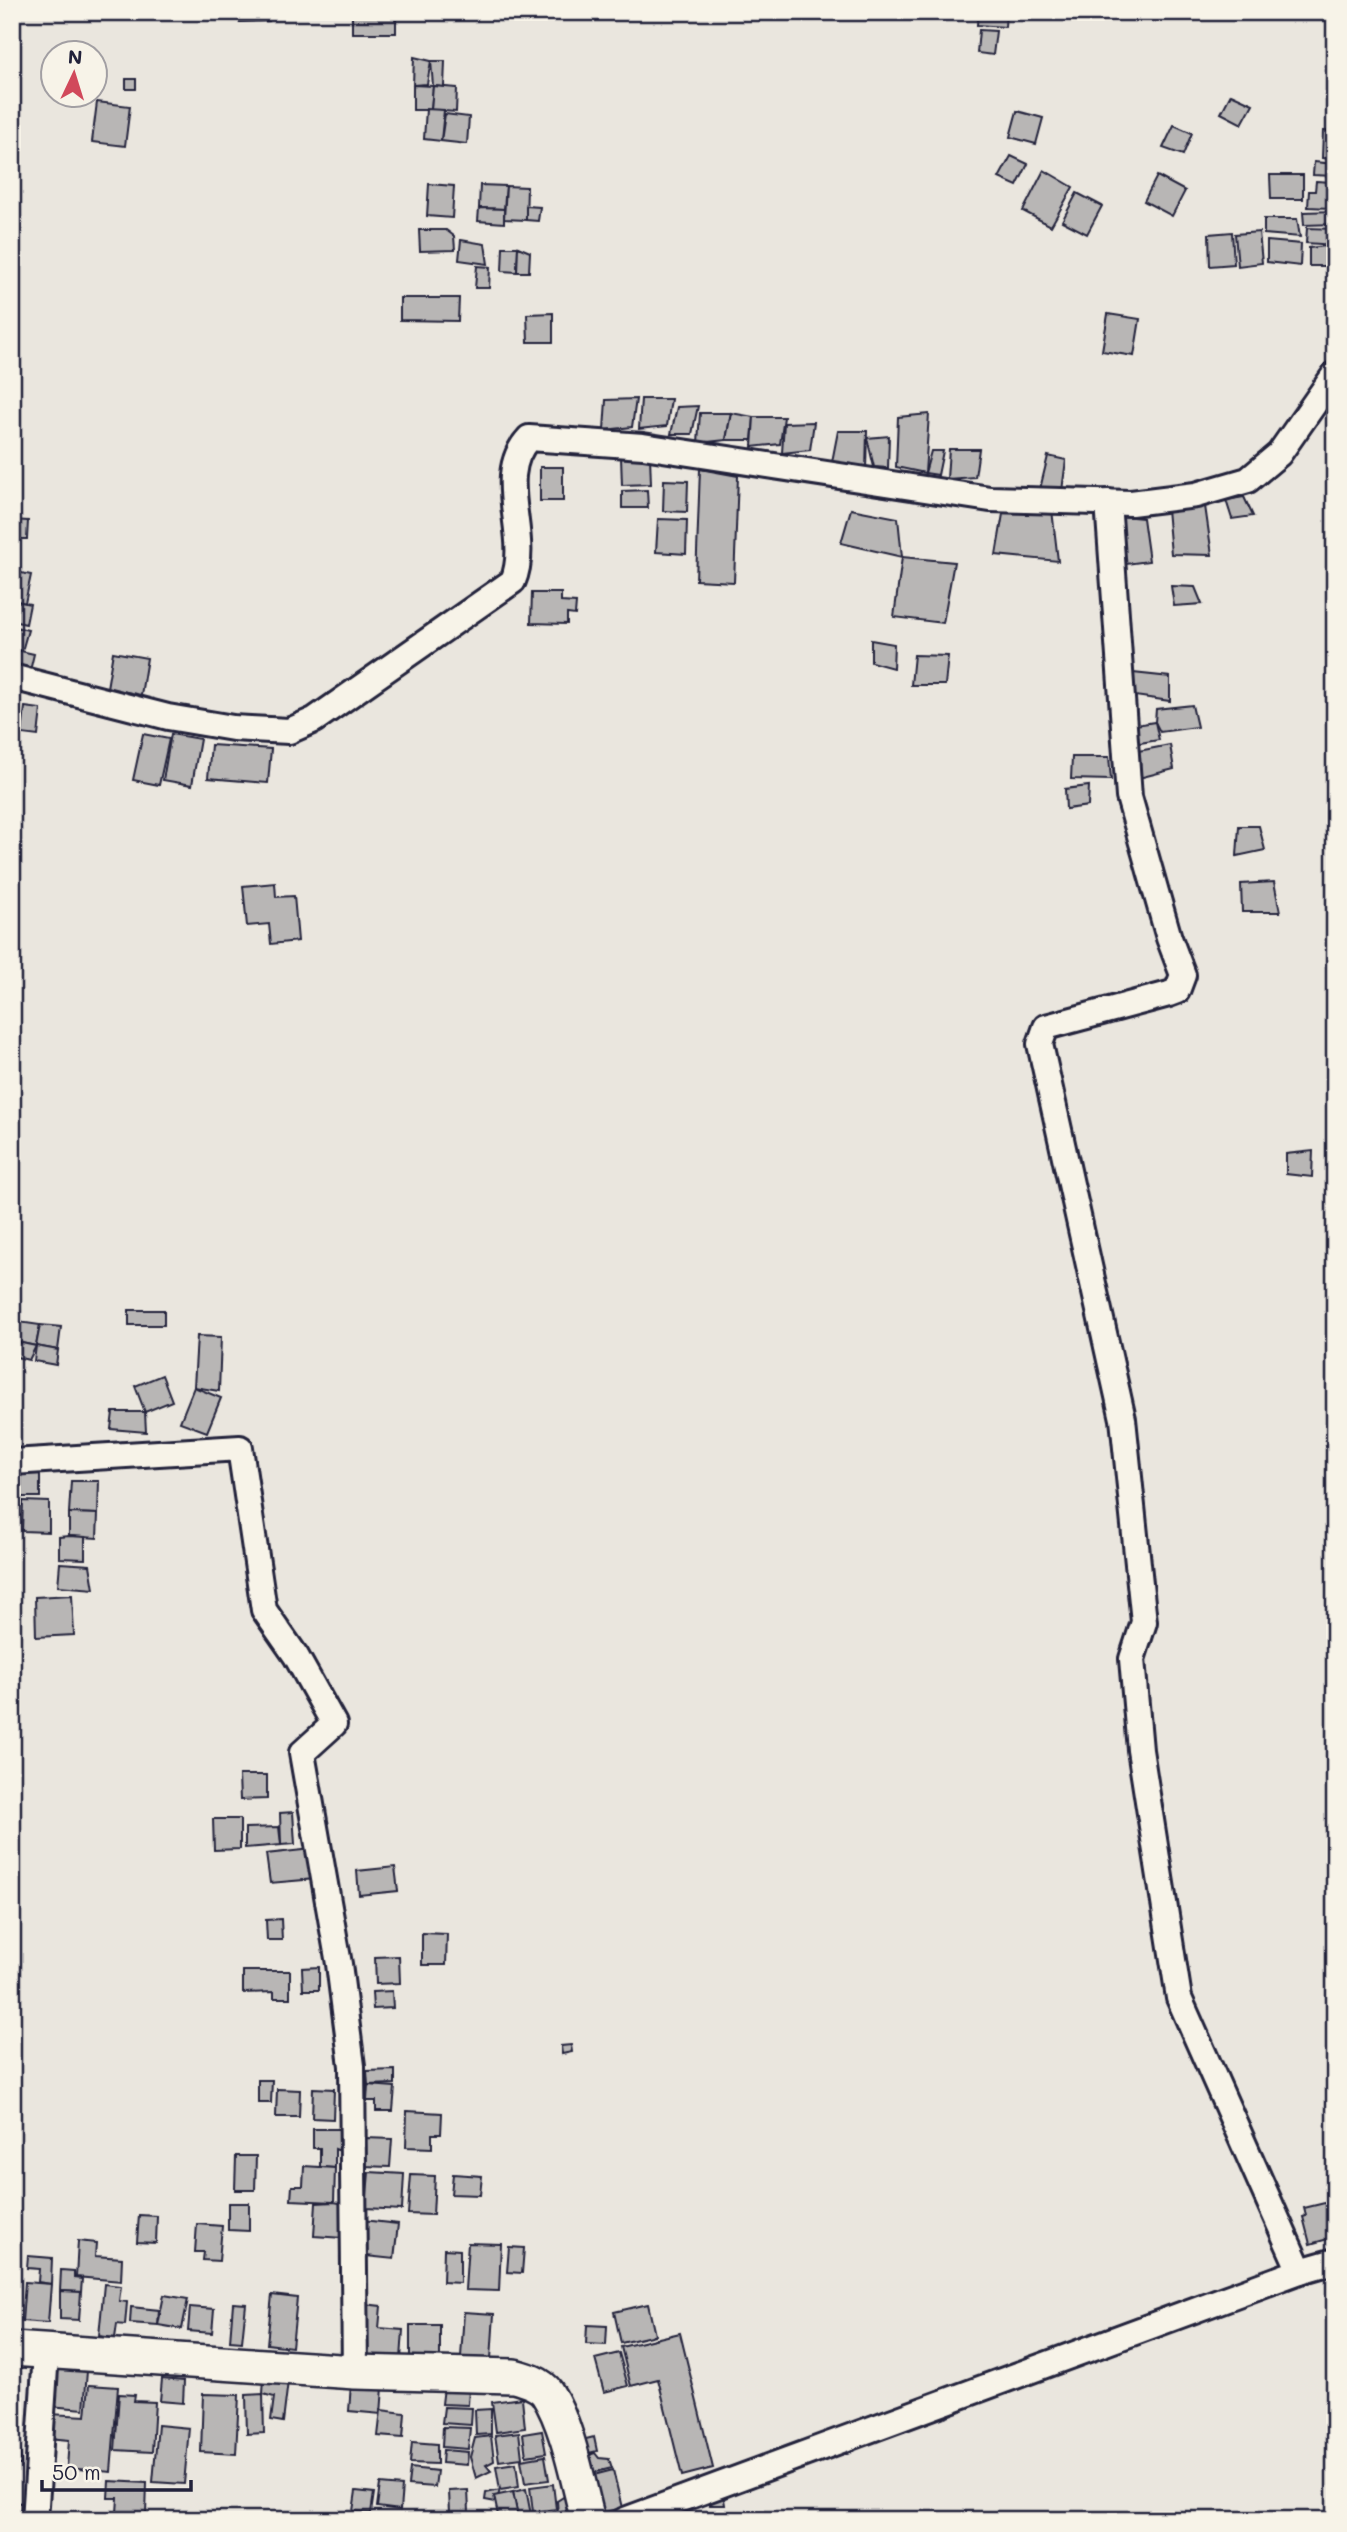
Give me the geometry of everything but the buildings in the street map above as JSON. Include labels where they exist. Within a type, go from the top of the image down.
[{"type":"street","points":[[12,677],[168,717],[233,728],[289,731],[314,720],[513,581],[516,558],[513,465],[517,450],[529,438],[643,446],[990,499],[1131,503],[1196,495],[1248,480],[1279,454],[1335,374]]},
{"type":"street","points":[[1108,502],[1129,797],[1169,938],[1183,975],[1177,991],[1046,1027],[1040,1044],[1123,1419],[1144,1622],[1132,1659],[1140,1750],[1179,1998],[1300,2271]]},
{"type":"street","points":[[12,1462],[240,1448],[264,1610],[296,1656],[334,1724],[302,1754],[339,1964],[352,2066],[355,2372]]},
{"type":"street","points":[[625,2520],[1300,2271],[1335,2261]]},
{"type":"street","points":[[12,2349],[355,2372],[514,2376],[530,2380],[546,2391],[560,2421],[588,2520]]},
{"type":"street","points":[[35,2520],[46,2353]]}]
